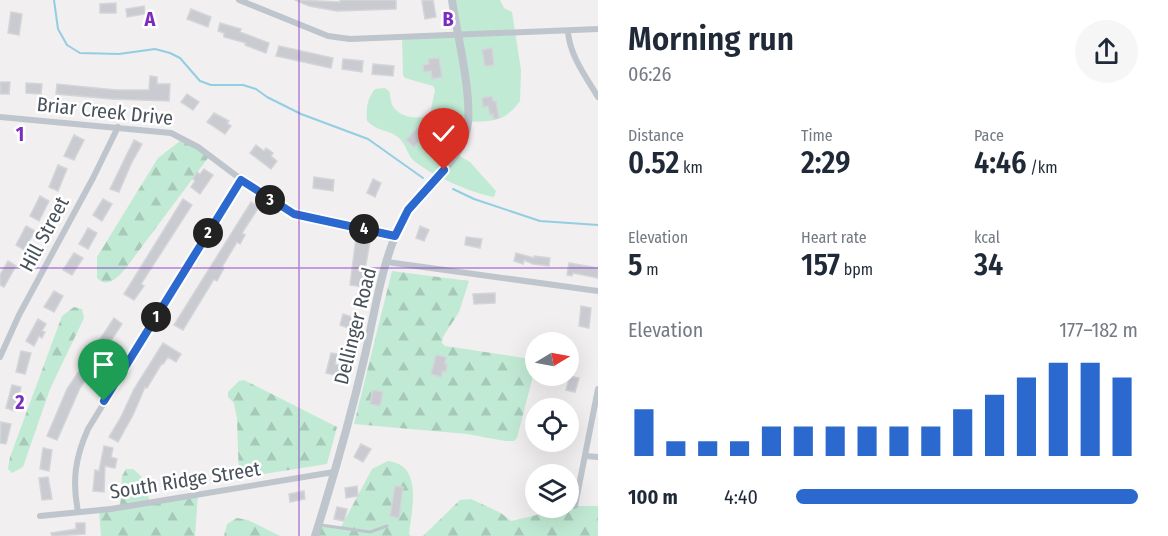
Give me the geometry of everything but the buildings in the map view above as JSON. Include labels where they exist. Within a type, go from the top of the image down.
[{"type":"street","points":[[238,0],[328,36],[350,39],[598,29]]},
{"type":"street","name":"Dellinger Road","points":[[315,536],[334,472],[395,236],[408,210],[444,170],[465,138],[468,122],[467,94],[452,0]]},
{"type":"street","points":[[568,32],[575,59],[598,97]]},
{"type":"street","name":"Briar Creek Drive","points":[[0,117],[171,132],[198,147],[241,180],[294,214],[395,236]]},
{"type":"street","name":"Hill Street","points":[[0,357],[19,315],[118,127]]},
{"type":"street","points":[[78,512],[74,483],[79,450],[88,429],[241,180]]},
{"type":"street","points":[[387,262],[598,291]]},
{"type":"street","points":[[579,486],[598,389]]},
{"type":"street","points":[[585,456],[598,457]]},
{"type":"street","name":"South Ridge Street","points":[[40,516],[111,509],[334,472]]},
{"type":"lane","points":[[319,524],[370,532],[387,526]]},
{"type":"green space","points":[[452,0],[500,0],[504,8],[512,12],[521,70],[520,101],[503,117],[468,122],[456,154],[470,162],[496,191],[494,197],[464,188],[422,167],[412,159],[399,138],[367,121],[370,96],[375,89],[385,88],[389,91],[393,106],[403,115],[417,117],[430,114],[435,90],[433,86],[405,78],[403,75],[402,37],[457,36]]},
{"type":"green space","points":[[184,138],[211,154],[120,275],[109,282],[101,281],[97,278],[97,257],[158,158]]},
{"type":"green space","points":[[392,271],[469,281],[459,312],[443,337],[442,343],[445,346],[525,358],[525,386],[530,386],[527,398],[525,398],[517,438],[514,441],[505,441],[467,434],[354,424]]},
{"type":"green space","points":[[74,307],[82,309],[84,318],[50,389],[23,467],[12,473],[8,469],[10,457],[62,316]]},
{"type":"green space","points":[[244,380],[337,427],[327,464],[239,478],[237,419],[234,403],[228,397],[228,392],[239,381]]},
{"type":"green space","points":[[388,461],[402,466],[411,479],[413,498],[409,534],[411,536],[315,536],[319,524],[341,527],[372,469]]},
{"type":"green space","points":[[126,469],[133,469],[141,476],[150,502],[198,494],[195,536],[101,536],[99,510],[120,507],[122,476]]},
{"type":"green space","points":[[471,499],[501,513],[511,521],[525,518],[579,518],[579,506],[598,506],[598,536],[423,536],[460,500]]},
{"type":"green space","points":[[237,518],[248,520],[280,536],[224,536],[227,524]]},
{"type":"waterway","points":[[54,0],[58,29],[67,45],[80,53],[119,54],[155,49],[170,53],[180,58],[200,81],[211,85],[243,85],[256,89],[301,114],[368,139],[423,178]]},
{"type":"waterway","points":[[453,189],[474,199],[540,221],[598,225]]},
{"type":"route","points":[[104,401],[241,180],[294,214],[395,236],[408,210],[444,170]]}]
